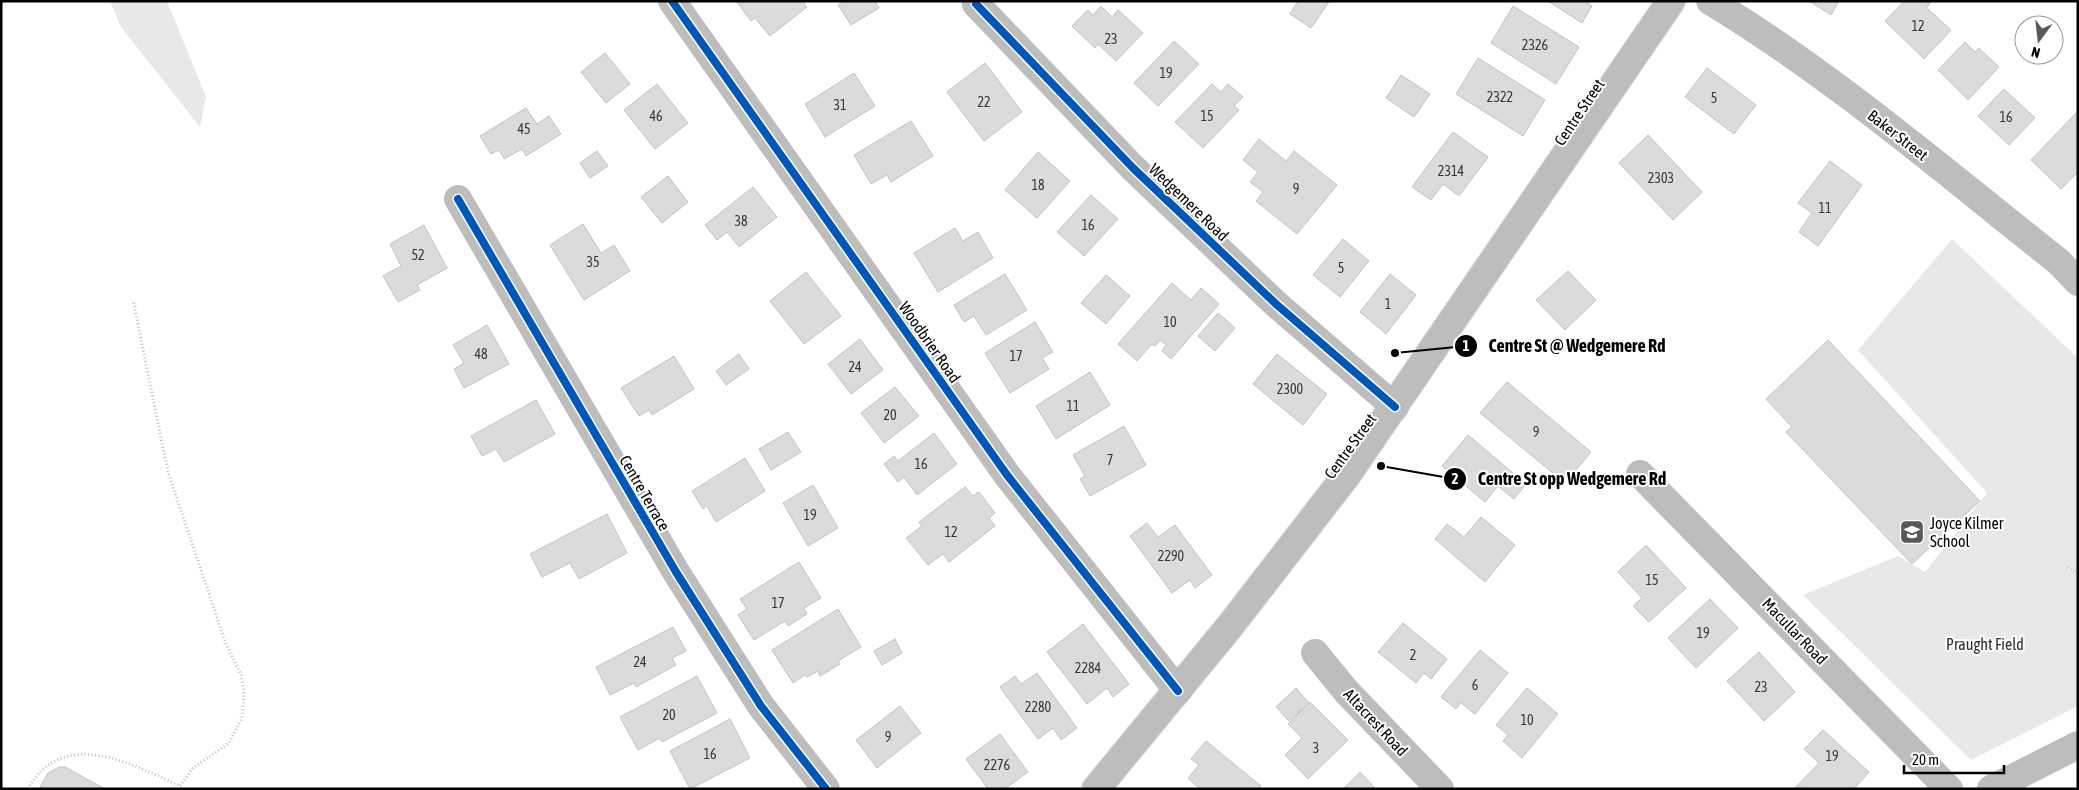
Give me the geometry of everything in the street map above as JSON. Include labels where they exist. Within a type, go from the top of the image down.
[{"type":"street","name":"Woodbrier Road","points":[[672,1],[1007,475],[1178,691]]},
{"type":"street","name":"Centre Street","points":[[1096,789],[1178,691],[1295,543],[1395,407],[1671,1]]},
{"type":"street","name":"Baker Street","points":[[1710,1],[1749,25],[1864,108],[2059,262],[2078,282]]},
{"type":"street","name":"Wedgemere Road","points":[[976,4],[1140,174],[1276,304],[1395,407]]},
{"type":"street","name":"Centre Terrace","points":[[458,199],[676,572],[761,706],[826,789]]},
{"type":"street","name":"Macullar Road","points":[[1640,474],[1948,789]]},
{"type":"street","name":"Altacrest Road","points":[[1315,652],[1346,691],[1440,789]]},
{"type":"street","points":[[1991,789],[2078,745]]},
{"type":"path","points":[[28,789],[35,776],[59,759],[91,755],[120,760],[180,786],[193,768],[229,743],[242,718],[244,692],[240,674],[226,644],[168,472],[134,300]]},
{"type":"path","points":[[2068,568],[2078,573]]},
{"type":"green space","points":[[110,1],[167,1],[206,97],[200,127],[121,27]]},
{"type":"green space","name":"Praught Field","points":[[1952,239],[2078,358],[2078,706],[1971,760],[1803,595],[1898,556],[1925,572],[1987,493],[1858,350]]},
{"type":"building","points":[[736,1],[802,1],[807,7],[770,36],[755,18],[751,21]]},
{"type":"building","points":[[844,1],[875,1],[879,8],[851,25],[838,5]]},
{"type":"building","points":[[1298,1],[1329,2],[1311,28],[1290,14]]},
{"type":"building","points":[[1548,1],[1585,1],[1592,6],[1582,23]]},
{"type":"building","points":[[1809,1],[1839,1],[1831,15]]},
{"type":"building","points":[[1904,1],[1931,1],[1927,8],[1951,30],[1924,59],[1885,21]]},
{"type":"building","points":[[1101,6],[1112,17],[1118,10],[1143,33],[1116,61],[1098,44],[1095,48],[1072,26],[1088,10],[1093,15]]},
{"type":"building","points":[[1513,6],[1579,47],[1556,84],[1491,43]]},
{"type":"building","points":[[1174,41],[1199,64],[1158,106],[1134,83]]},
{"type":"building","points":[[1965,42],[1975,52],[1979,48],[1999,67],[1968,100],[1938,70]]},
{"type":"building","points":[[605,53],[630,84],[606,103],[581,72]]},
{"type":"building","points":[[1478,58],[1545,100],[1523,136],[1456,94]]},
{"type":"building","points":[[985,63],[1022,112],[984,141],[947,92]]},
{"type":"building","points":[[1707,68],[1756,105],[1734,134],[1685,97]]},
{"type":"building","points":[[854,73],[875,106],[825,137],[805,104]]},
{"type":"building","points":[[1401,75],[1430,94],[1414,117],[1386,98]]},
{"type":"building","points":[[657,84],[688,123],[655,149],[624,110]]},
{"type":"building","points":[[1212,84],[1221,92],[1228,84],[1243,97],[1234,106],[1239,110],[1203,148],[1175,122]]},
{"type":"building","points":[[2004,89],[2035,118],[2009,145],[1978,116]]},
{"type":"building","points":[[526,108],[537,124],[549,116],[561,134],[526,156],[522,149],[504,159],[499,150],[491,154],[480,136]]},
{"type":"building","points":[[2078,111],[2078,172],[2061,189],[2031,160]]},
{"type":"building","points":[[911,121],[933,156],[891,182],[887,175],[871,184],[854,155]]},
{"type":"building","points":[[1453,132],[1488,157],[1459,196],[1443,184],[1431,200],[1412,187]]},
{"type":"building","points":[[1648,135],[1702,192],[1673,220],[1619,163]]},
{"type":"building","points":[[1259,139],[1286,161],[1294,151],[1337,185],[1297,234],[1256,201],[1263,192],[1250,182],[1258,172],[1243,160]]},
{"type":"building","points":[[597,151],[608,166],[590,178],[580,163]]},
{"type":"building","points":[[1038,152],[1070,181],[1037,218],[1005,190]]},
{"type":"building","points":[[1830,161],[1862,185],[1818,246],[1799,232],[1812,213],[1798,203]]},
{"type":"building","points":[[668,176],[688,202],[662,223],[641,197]]},
{"type":"building","points":[[753,187],[777,217],[739,247],[727,232],[717,240],[705,225]]},
{"type":"building","points":[[1091,195],[1118,219],[1084,256],[1057,232]]},
{"type":"building","points":[[583,224],[601,253],[614,245],[630,271],[584,300],[550,245]]},
{"type":"building","points":[[424,225],[447,268],[417,285],[420,290],[398,302],[383,276],[401,266],[390,244]]},
{"type":"building","points":[[955,228],[963,241],[978,232],[993,258],[938,292],[914,253]]},
{"type":"building","points":[[1343,239],[1369,261],[1340,297],[1313,275]]},
{"type":"building","points":[[1568,271],[1596,300],[1565,330],[1536,300]]},
{"type":"building","points":[[806,272],[841,316],[804,344],[770,301]]},
{"type":"building","points":[[1005,274],[1027,310],[986,335],[974,316],[964,322],[954,305]]},
{"type":"building","points":[[1390,274],[1416,295],[1386,334],[1360,312]]},
{"type":"building","points":[[1106,275],[1130,296],[1106,324],[1081,303]]},
{"type":"building","points":[[1172,283],[1191,300],[1201,288],[1219,304],[1171,359],[1162,351],[1166,345],[1160,340],[1155,346],[1152,344],[1137,361],[1118,344]]},
{"type":"building","points":[[1218,313],[1235,328],[1215,351],[1198,336]]},
{"type":"building","points":[[1035,322],[1053,352],[1042,358],[1049,369],[1010,393],[985,353]]},
{"type":"building","points":[[487,325],[509,364],[464,388],[454,369],[464,363],[453,345]]},
{"type":"building","points":[[860,339],[883,370],[851,394],[828,364]]},
{"type":"building","points":[[1828,340],[1980,501],[1912,564],[1786,432],[1792,427],[1766,399]]},
{"type":"building","points":[[739,354],[749,369],[726,385],[716,371]]},
{"type":"building","points":[[1277,354],[1327,394],[1303,425],[1253,384]]},
{"type":"building","points":[[674,356],[694,389],[652,415],[649,410],[639,416],[621,388]]},
{"type":"building","points":[[1090,372],[1110,405],[1056,439],[1036,406]]},
{"type":"building","points":[[1507,382],[1591,452],[1565,483],[1480,413]]},
{"type":"building","points":[[895,387],[919,416],[884,443],[861,413]]},
{"type":"building","points":[[536,400],[555,434],[504,462],[496,449],[482,456],[471,436]]},
{"type":"building","points":[[1124,426],[1146,465],[1090,496],[1080,479],[1085,476],[1073,455]]},
{"type":"building","points":[[788,432],[801,452],[771,470],[759,449]]},
{"type":"building","points":[[934,433],[957,464],[917,495],[904,477],[898,482],[884,464],[894,456],[898,461]]},
{"type":"building","points":[[1468,435],[1526,484],[1514,499],[1498,486],[1485,502],[1442,466]]},
{"type":"building","points":[[745,458],[765,491],[716,522],[707,506],[703,509],[692,491]]},
{"type":"building","points":[[813,485],[838,528],[808,546],[783,503]]},
{"type":"building","points":[[965,487],[973,496],[979,492],[995,513],[989,518],[995,526],[949,562],[943,554],[928,565],[906,538],[922,526],[919,522]]},
{"type":"building","points":[[607,514],[627,553],[579,579],[570,563],[542,577],[530,554]]},
{"type":"building","points":[[1481,517],[1515,545],[1485,582],[1435,539],[1447,524],[1464,537]]},
{"type":"building","points":[[1147,523],[1158,537],[1175,525],[1212,575],[1195,588],[1190,580],[1172,593],[1130,536]]},
{"type":"building","points":[[1646,545],[1686,588],[1649,622],[1633,606],[1642,598],[1618,572]]},
{"type":"building","points":[[799,562],[821,598],[804,608],[807,614],[788,626],[785,621],[754,640],[738,615],[747,609],[740,599]]},
{"type":"building","points":[[1710,599],[1738,628],[1696,668],[1668,638]]},
{"type":"building","points":[[838,609],[861,647],[838,661],[840,664],[820,676],[818,671],[807,677],[805,675],[793,683],[772,650]]},
{"type":"building","points":[[1403,623],[1447,659],[1431,679],[1424,673],[1416,683],[1378,652]]},
{"type":"building","points":[[1083,624],[1129,684],[1113,697],[1107,688],[1087,704],[1047,652]]},
{"type":"building","points":[[673,627],[686,651],[672,658],[676,665],[636,687],[634,683],[610,695],[596,667]]},
{"type":"building","points":[[895,639],[902,653],[882,665],[874,651]]},
{"type":"building","points":[[1480,650],[1508,673],[1475,714],[1461,703],[1456,709],[1441,697]]},
{"type":"building","points":[[1759,652],[1795,692],[1764,721],[1727,681]]},
{"type":"building","points":[[1037,673],[1077,728],[1061,740],[1053,728],[1038,739],[1000,687],[1015,676],[1021,684]]},
{"type":"building","points":[[697,676],[717,713],[662,742],[660,738],[638,750],[620,717]]},
{"type":"building","points":[[1296,688],[1309,703],[1289,721],[1276,707]]},
{"type":"building","points":[[1527,688],[1558,714],[1522,758],[1503,741],[1508,735],[1496,725]]},
{"type":"building","points":[[1310,702],[1348,740],[1308,779],[1285,755],[1302,738],[1288,724]]},
{"type":"building","points":[[900,706],[921,733],[877,768],[856,740]]},
{"type":"building","points":[[730,719],[750,758],[690,789],[670,751]]},
{"type":"building","points":[[1823,730],[1869,772],[1854,789],[1795,788],[1819,763],[1804,749]]},
{"type":"building","points":[[1000,734],[1028,772],[1005,789],[988,789],[966,759]]},
{"type":"building","points":[[1206,741],[1261,786],[1259,789],[1200,789],[1188,778],[1199,765],[1191,759]]},
{"type":"building","points":[[59,767],[65,767],[105,789],[39,789],[48,773]]},
{"type":"building","points":[[1360,772],[1376,789],[1343,789]]},
{"type":"cycle path","points":[[672,1],[1007,475],[1178,691]]},
{"type":"cycle path","points":[[976,4],[1133,168],[1276,304],[1395,407]]},
{"type":"cycle path","points":[[458,199],[676,572],[761,706],[826,789]]},
{"type":"place","name":"Centre St @ Wedgemere Rd","points":[[1395,353]]},
{"type":"place","name":"Centre St opp Wedgemere Rd","points":[[1381,466]]},
{"type":"place","name":"Joyce Kilmer School","points":[[1912,532]]}]
